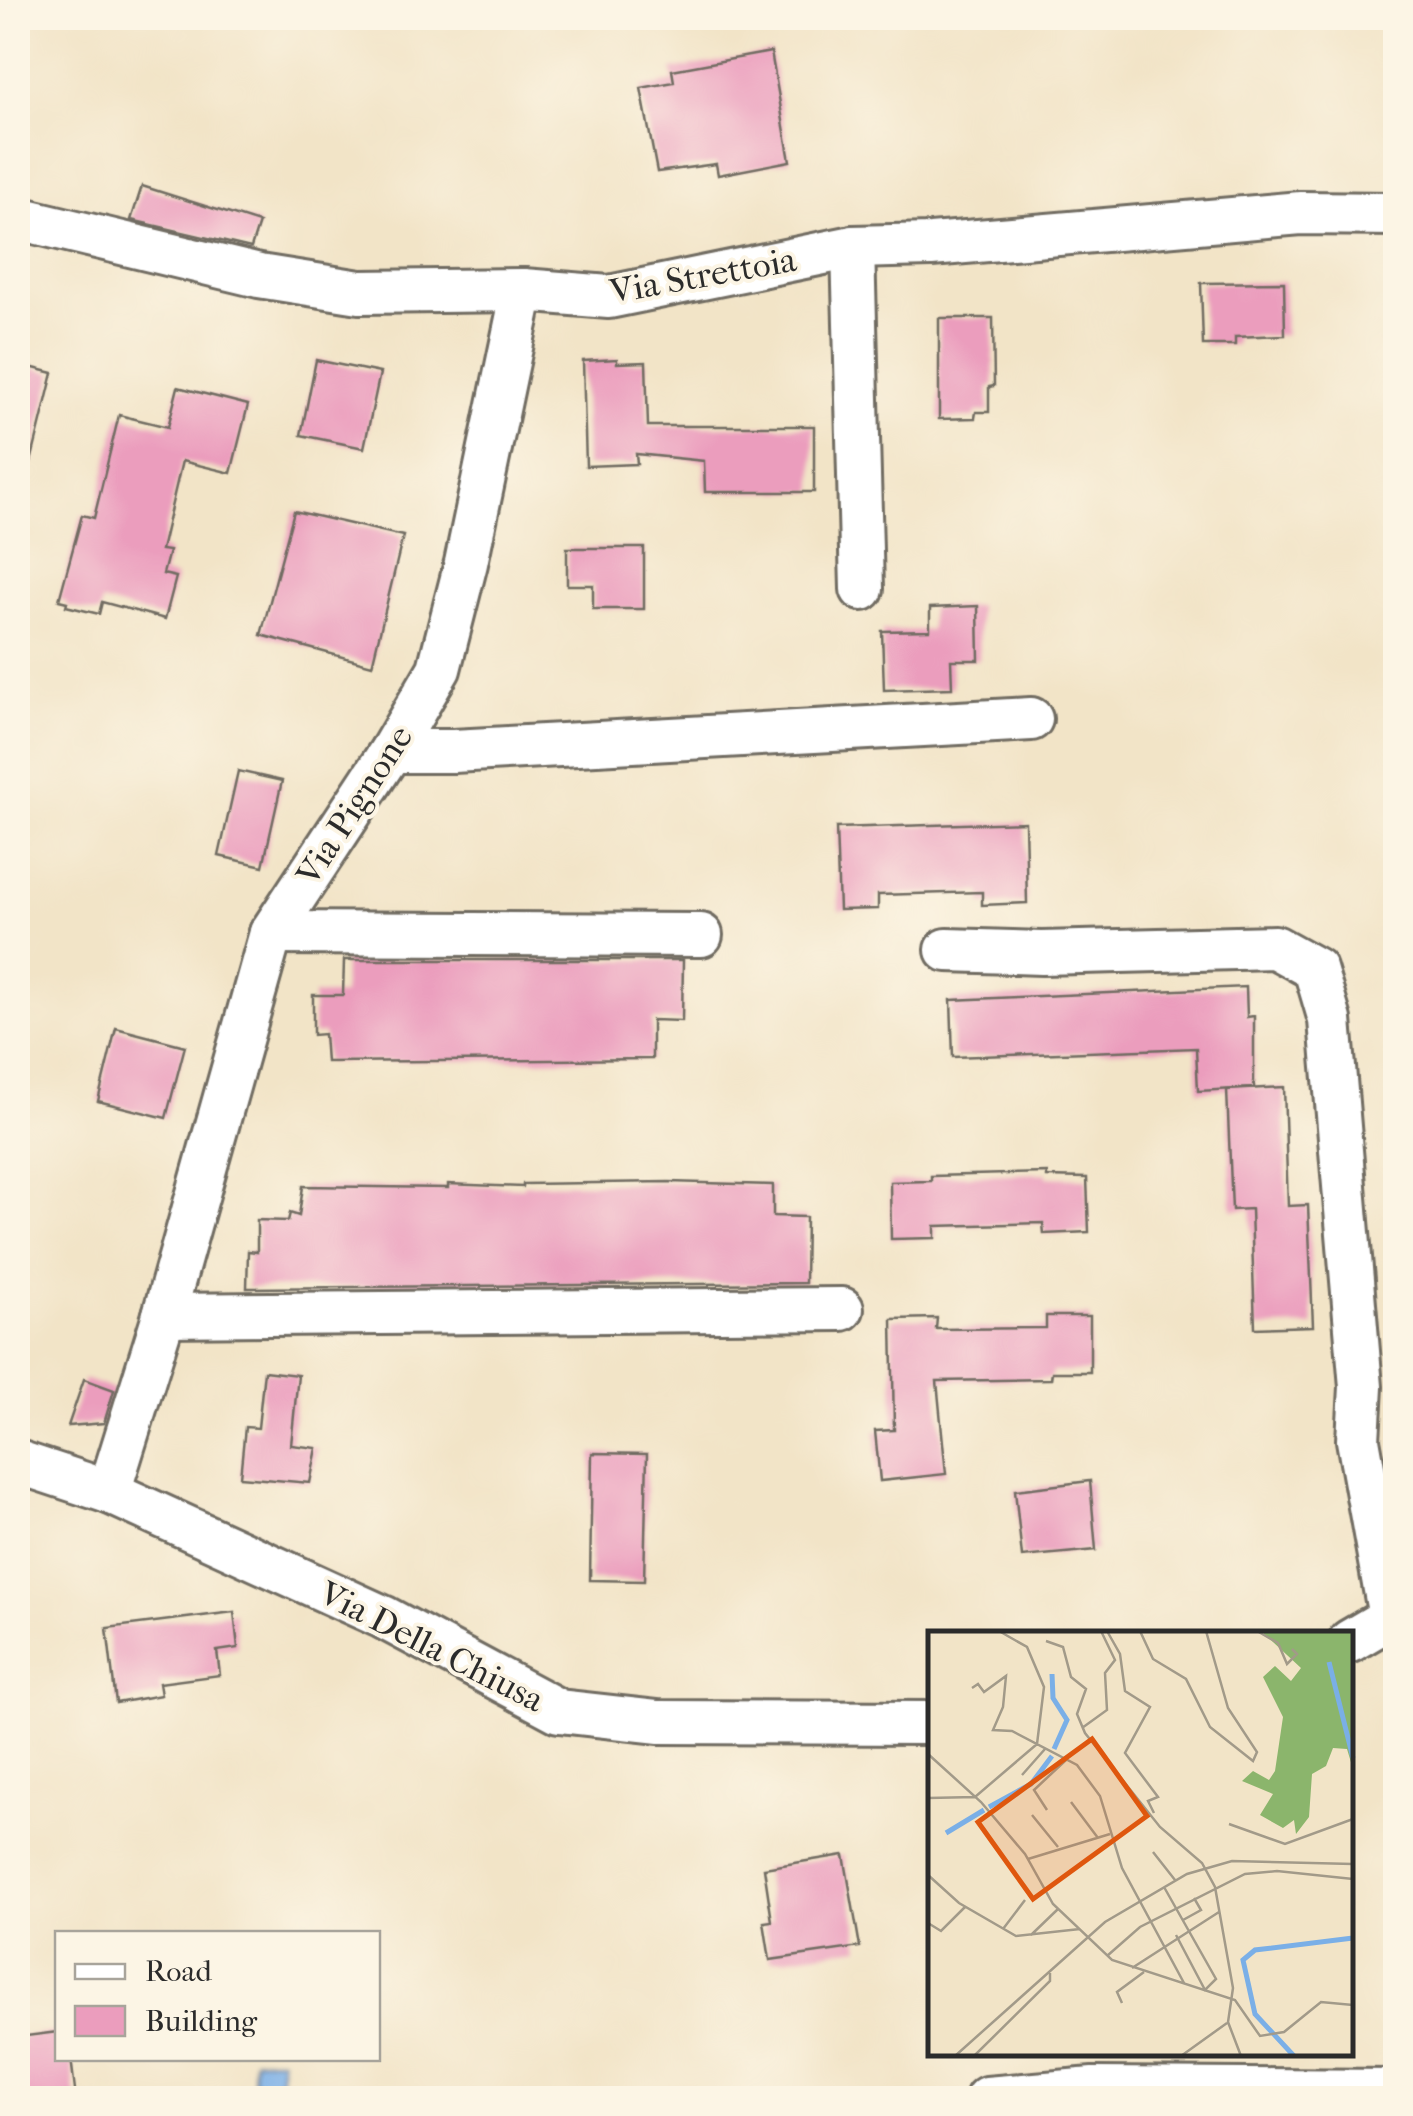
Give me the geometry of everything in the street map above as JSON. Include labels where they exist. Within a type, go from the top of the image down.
[{"type":"street","name":"Via Strettoia","points":[[18,218],[259,276],[360,292],[523,290],[609,296],[853,247],[931,245],[1300,213],[1396,214]]},
{"type":"street","points":[[853,247],[862,589]]},
{"type":"street","name":"Via Pignone","points":[[109,1492],[164,1315],[271,934],[392,751],[439,669],[466,564],[523,290]]},
{"type":"street","points":[[392,751],[472,750],[1031,718]]},
{"type":"street","points":[[271,934],[701,935]]},
{"type":"street","points":[[947,950],[1042,953],[1275,947],[1316,969],[1330,1020],[1361,1387],[1358,1440],[1393,1616],[1353,1638]]},
{"type":"street","points":[[164,1315],[842,1309]]},
{"type":"street","name":"Via Della Chiusa","points":[[18,1462],[109,1492],[383,1617],[559,1711],[658,1722],[928,1723]]},
{"type":"street","points":[[987,2098],[1093,2089],[1396,2091]]},
{"type":"water","points":[[254,2061],[281,2061],[281,2083],[253,2083]]},
{"type":"building","points":[[771,52],[790,161],[718,175],[716,164],[657,172],[641,88],[674,82],[672,70]]},
{"type":"building","points":[[142,186],[259,223],[251,248],[131,220]]},
{"type":"building","points":[[1284,282],[1285,335],[1235,337],[1235,345],[1203,345],[1201,283]]},
{"type":"building","points":[[939,318],[993,318],[994,386],[989,387],[989,412],[976,412],[975,418],[939,419]]},
{"type":"building","points":[[617,359],[617,363],[646,362],[648,426],[814,426],[814,492],[705,492],[704,461],[636,454],[637,464],[586,466],[583,361]]},
{"type":"building","points":[[316,360],[380,373],[364,448],[301,435]]},
{"type":"building","points":[[18,364],[53,373],[30,466],[18,465]]},
{"type":"building","points":[[178,387],[248,405],[231,473],[182,461],[161,550],[169,551],[163,574],[176,577],[165,619],[102,602],[99,614],[66,606],[67,602],[59,600],[82,515],[94,518],[119,415],[168,427]]},
{"type":"building","points":[[294,511],[403,536],[372,665],[261,635]]},
{"type":"building","points":[[567,548],[644,548],[644,609],[593,609],[593,585],[567,585]]},
{"type":"building","points":[[978,606],[979,660],[951,660],[952,688],[884,690],[882,631],[930,630],[930,608]]},
{"type":"building","points":[[238,771],[282,781],[263,866],[219,856]]},
{"type":"building","points":[[1025,822],[1027,903],[982,905],[982,892],[878,895],[878,909],[839,910],[836,828]]},
{"type":"building","points":[[344,960],[683,960],[682,1021],[652,1020],[652,1059],[326,1062],[324,1034],[313,1035],[313,995],[343,995]]},
{"type":"building","points":[[1246,987],[1247,1017],[1254,1016],[1254,1088],[1198,1091],[1196,1048],[953,1057],[951,1000]]},
{"type":"building","points":[[116,1028],[185,1046],[166,1118],[98,1101]]},
{"type":"building","points":[[1284,1087],[1288,1206],[1308,1205],[1313,1326],[1255,1328],[1251,1209],[1232,1210],[1227,1090]]},
{"type":"building","points":[[1047,1173],[1047,1177],[1087,1178],[1089,1232],[1044,1234],[1043,1223],[935,1226],[935,1238],[891,1239],[890,1182],[931,1181],[931,1176]]},
{"type":"building","points":[[669,1182],[773,1185],[773,1216],[806,1217],[805,1283],[247,1288],[248,1251],[257,1252],[257,1220],[288,1221],[290,1213],[299,1216],[303,1186],[448,1188],[448,1184],[523,1187]]},
{"type":"building","points":[[1046,1316],[1090,1316],[1090,1372],[1052,1372],[1051,1379],[937,1381],[946,1474],[880,1481],[875,1431],[894,1430],[892,1319],[937,1318],[936,1329],[1046,1328]]},
{"type":"building","points":[[264,1371],[298,1375],[291,1445],[317,1448],[310,1483],[240,1477],[245,1427],[258,1428]]},
{"type":"building","points":[[84,1379],[114,1390],[104,1423],[68,1426]]},
{"type":"building","points":[[592,1453],[647,1454],[644,1581],[590,1580]]},
{"type":"building","points":[[1090,1481],[1096,1550],[1022,1557],[1015,1490]]},
{"type":"building","points":[[234,1612],[238,1648],[217,1651],[220,1675],[159,1683],[161,1695],[116,1703],[107,1628]]},
{"type":"building","points":[[844,1855],[860,1947],[770,1960],[764,1922],[772,1921],[764,1868]]},
{"type":"building","points":[[55,2032],[55,2061],[71,2061],[76,2098],[18,2098],[18,2037]]}]
